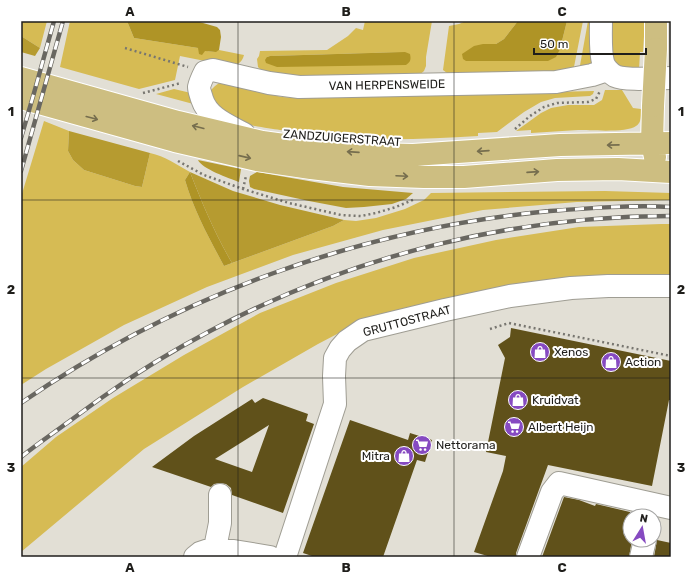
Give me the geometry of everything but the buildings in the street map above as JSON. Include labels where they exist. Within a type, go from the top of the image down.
[{"type":"main road","points":[[21,98],[175,141],[257,160],[370,175],[424,177],[557,170],[618,169],[665,171],[666,143],[653,106],[656,21]]},
{"type":"main road","name":"ZANDZUIGERSTRAAT","points":[[21,78],[178,122],[262,142],[327,150],[370,154],[413,155],[560,145],[666,143]]},
{"type":"street","points":[[601,21],[603,62],[607,70],[615,76],[626,78],[671,78]]},
{"type":"street","name":"VAN HERPENSWEIDE","points":[[205,72],[213,70],[269,83],[299,87],[556,82],[592,75],[607,70]]},
{"type":"street","points":[[205,72],[199,87],[200,93],[203,102],[212,114],[220,122],[262,142]]},
{"type":"street","name":"GRUTTOSTRAAT","points":[[285,557],[335,404],[334,376],[336,358],[340,349],[354,336],[371,328],[510,296],[572,288],[608,286],[671,286]]},
{"type":"street","points":[[528,557],[552,492],[559,483],[651,508]]},
{"type":"street","points":[[215,548],[220,523],[220,495]]},
{"type":"street","points":[[196,557],[200,553],[215,548],[270,557]]},
{"type":"path","points":[[125,48],[205,72]]},
{"type":"path","points":[[515,130],[530,116],[544,107],[557,103],[588,102],[596,99],[607,70]]},
{"type":"path","points":[[139,94],[181,84],[205,72]]},
{"type":"path","points":[[177,161],[204,175],[243,189],[289,203],[341,215],[361,216],[376,213],[415,199]]},
{"type":"path","points":[[243,189],[247,171]]},
{"type":"path","points":[[490,329],[509,323],[671,356]]},
{"type":"shaded area","points":[[21,21],[47,21],[40,48],[21,36]]},
{"type":"shaded area","points":[[70,21],[127,21],[134,38],[198,48],[208,51],[219,50],[244,55],[239,63],[230,66],[180,56],[175,80],[139,89],[60,67]]},
{"type":"shaded area","points":[[127,21],[196,21],[217,27],[220,30],[221,37],[219,50],[216,52],[205,51],[202,55],[199,54],[198,48],[134,38]]},
{"type":"shaded area","points":[[365,21],[432,21],[424,71],[418,76],[294,78],[264,73],[258,67],[257,59],[260,51],[327,50],[348,36],[356,28],[363,30]],"holes":[[[405,52],[267,57],[270,56]]]},
{"type":"shaded area","points":[[466,21],[518,21],[504,39],[496,44],[483,44],[560,49],[567,21],[583,21],[573,72],[447,73],[443,70],[449,26]]},
{"type":"shaded area","points":[[518,21],[567,21],[560,49],[556,57],[548,61],[466,61],[463,59],[462,54],[474,46],[496,44],[504,39]]},
{"type":"shaded area","points":[[588,21],[596,21],[594,59],[591,65],[579,71]]},
{"type":"shaded area","points":[[609,21],[645,21],[643,52],[640,52],[639,70],[622,68],[616,64],[612,57]]},
{"type":"shaded area","points":[[21,36],[40,48],[35,56],[21,52]]},
{"type":"shaded area","points":[[405,52],[410,54],[410,62],[406,65],[277,67],[266,63],[265,60],[270,56]]},
{"type":"shaded area","points":[[219,83],[282,97],[299,98],[594,91],[590,96],[555,98],[541,102],[524,112],[497,132],[478,133],[478,136],[371,139],[337,137],[259,127],[229,119],[220,112],[211,90]]},
{"type":"shaded area","points":[[174,89],[191,93],[197,105],[156,94]]},
{"type":"shaded area","points":[[605,90],[622,90],[633,108],[641,109],[641,118],[636,126],[625,130],[578,130],[531,133],[531,130],[516,131],[541,113],[551,108],[568,105],[594,105],[602,100]]},
{"type":"shaded area","points":[[44,121],[69,131],[68,151],[73,160],[84,170],[142,187],[150,153],[166,158],[190,172],[185,180],[193,203],[224,266],[333,226],[344,220],[356,221],[376,218],[405,209],[424,200],[431,193],[605,191],[671,193],[671,200],[577,202],[483,210],[383,230],[293,255],[207,287],[124,325],[46,369],[21,385],[21,197]]},
{"type":"shaded area","points":[[69,131],[150,153],[142,187],[84,170],[73,160],[68,151]]},
{"type":"shaded area","points":[[198,160],[241,169],[239,182],[210,170]]},
{"type":"shaded area","points":[[190,172],[233,191],[280,205],[344,220],[333,226],[232,263],[209,218]]},
{"type":"shaded area","points":[[190,172],[209,218],[232,263],[224,266],[202,224],[185,180]]},
{"type":"shaded area","points":[[257,172],[343,187],[413,193],[406,199],[392,204],[346,208],[254,189],[250,187],[249,181],[250,176]]},
{"type":"shaded area","points":[[671,224],[671,277],[367,323],[339,333],[243,387],[144,449],[21,552],[21,467],[56,437],[113,398],[184,355],[260,313],[336,283],[414,258],[496,240],[579,227]]},
{"type":"railway","points":[[21,138],[54,21]]},
{"type":"railway","points":[[21,171],[63,21]]},
{"type":"railway","points":[[21,403],[81,364],[143,330],[207,300],[273,273],[341,251],[410,233],[479,220],[550,211],[656,206],[671,207]]},
{"type":"railway","points":[[21,457],[134,375],[172,352],[210,331],[319,281],[433,245],[492,233],[551,223],[611,218],[671,216]]},
{"type":"place","name":"Xenos","points":[[540,352]]},
{"type":"place","name":"Action","points":[[611,362]]},
{"type":"place","name":"Kruidvat","points":[[518,400]]},
{"type":"place","name":"Albert Heijn","points":[[514,427]]},
{"type":"place","name":"Nettorama","points":[[422,445]]},
{"type":"place","name":"Mitra","points":[[404,456]]}]
